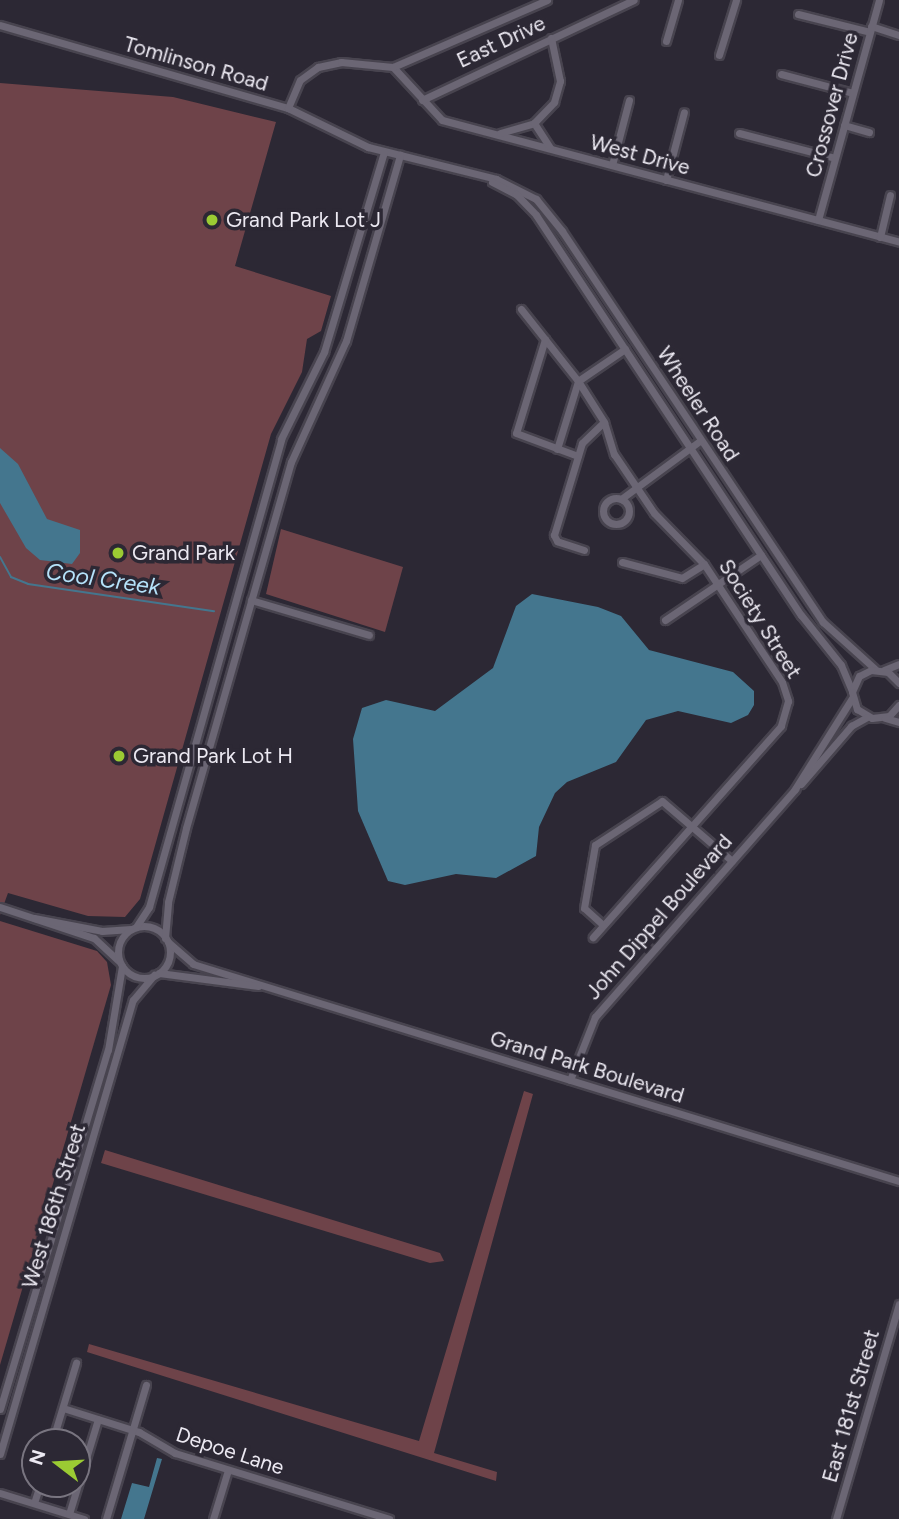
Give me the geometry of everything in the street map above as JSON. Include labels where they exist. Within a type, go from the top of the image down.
[{"type":"street","points":[[288,108],[300,80],[318,67],[341,62],[393,67],[547,0]]},
{"type":"street","name":"East Drive","points":[[422,100],[634,0]]},
{"type":"street","points":[[666,41],[678,0]]},
{"type":"street","points":[[719,55],[736,0]]},
{"type":"street","name":"Crossover Drive","points":[[818,220],[879,0]]},
{"type":"street","points":[[798,14],[899,35]]},
{"type":"street","name":"Tomlinson Road","points":[[0,25],[288,108],[380,150]]},
{"type":"street","points":[[496,133],[534,123],[559,91],[551,38]]},
{"type":"street","name":"West Drive","points":[[393,67],[435,117],[899,242]]},
{"type":"street","points":[[780,74],[853,93]]},
{"type":"street","points":[[612,165],[629,100]]},
{"type":"street","points":[[666,180],[684,112]]},
{"type":"street","points":[[534,123],[550,148]]},
{"type":"street","points":[[844,125],[869,132]]},
{"type":"street","points":[[739,133],[835,158]]},
{"type":"street","points":[[121,965],[119,944],[149,907],[281,439],[328,341],[380,150]]},
{"type":"street","name":"Wheeler Road","points":[[380,150],[517,187],[550,213],[823,622],[899,683]]},
{"type":"street","points":[[0,907],[94,938],[135,976],[156,974],[167,962],[166,940],[172,881],[273,523],[299,437],[346,341],[400,155]]},
{"type":"street","name":"Wheeler Road","points":[[481,177],[511,191],[536,215],[761,555],[841,665],[852,695],[867,717]]},
{"type":"street","points":[[880,237],[890,195]]},
{"type":"street","name":"Society Street","points":[[521,309],[578,381],[604,422],[614,454],[653,513],[704,564],[782,682],[788,701],[781,726],[689,824],[593,937]]},
{"type":"street","points":[[545,339],[517,435],[578,456]]},
{"type":"street","points":[[557,449],[578,381],[625,349]]},
{"type":"street","points":[[584,550],[554,537],[578,456],[589,430],[604,422]]},
{"type":"street","points":[[621,499],[635,486],[701,440]]},
{"type":"street","points":[[258,519],[273,523]]},
{"type":"street","points":[[664,620],[761,555]]},
{"type":"street","points":[[622,562],[681,578],[704,564]]},
{"type":"street","points":[[251,600],[369,635]]},
{"type":"street","points":[[880,670],[899,664]]},
{"type":"street","name":"John Dippel Boulevard","points":[[795,789],[852,695],[859,676],[880,670]]},
{"type":"street","points":[[885,717],[899,705]]},
{"type":"street","points":[[867,717],[885,717],[899,722]]},
{"type":"street","name":"John Dippel Boulevard","points":[[570,1080],[595,1017],[851,726],[867,717]]},
{"type":"street","points":[[603,925],[583,908],[600,839],[663,801],[732,861]]},
{"type":"street","points":[[33,918],[95,930],[155,928],[166,940]]},
{"type":"street","name":"Grand Park Boulevard","points":[[166,940],[186,961],[264,987],[899,1181]]},
{"type":"street","name":"West 186th Street","points":[[0,1409],[108,1050],[121,965]]},
{"type":"street","name":"Grand Park Boulevard","points":[[156,974],[264,987]]},
{"type":"street","name":"West 186th Street","points":[[0,1454],[133,1000],[156,974]]},
{"type":"street","name":"East 181st Street","points":[[836,1519],[899,1304]]},
{"type":"street","points":[[57,1428],[76,1363]]},
{"type":"street","points":[[106,1519],[146,1385]]},
{"type":"street","name":"Depoe Lane","points":[[63,1408],[133,1430],[169,1451],[389,1519]]},
{"type":"street","points":[[69,1514],[98,1419]]},
{"type":"street","points":[[213,1519],[228,1470]]},
{"type":"street","points":[[0,1493],[84,1519]]},
{"type":"street","points":[[34,1503],[36,1498]]},
{"type":"shaded area","name":"Grand Park","points":[[0,83],[173,97],[276,122],[235,266],[331,296],[321,331],[307,339],[302,372],[271,434],[140,899],[125,917],[88,916],[8,893],[0,915]]},
{"type":"shaded area","points":[[281,529],[403,567],[385,632],[266,594]]},
{"type":"shaded area","points":[[0,921],[97,951],[107,962],[111,985],[0,1365]]},
{"type":"shaded area","points":[[524,1091],[533,1094],[434,1453],[497,1472],[496,1481],[87,1352],[89,1344],[419,1441]]},
{"type":"shaded area","points":[[105,1150],[440,1253],[444,1261],[430,1263],[101,1163]]},
{"type":"water","points":[[0,448],[18,464],[47,519],[80,530],[80,553],[72,564],[40,560],[26,548],[0,503]]},
{"type":"water","points":[[532,594],[598,607],[621,616],[649,650],[733,672],[754,691],[754,705],[748,715],[731,723],[678,711],[646,720],[616,762],[567,782],[555,793],[539,827],[536,856],[496,878],[456,874],[405,885],[388,881],[358,811],[353,739],[362,708],[386,700],[435,711],[493,668],[516,606]]},
{"type":"water","points":[[157,1458],[162,1459],[144,1519],[121,1519],[132,1483],[149,1487]]},
{"type":"waterway","name":"Cool Creek","points":[[0,557],[11,577],[28,584],[214,611]]},
{"type":"place","name":"Grand Park Lot J","points":[[212,220]]},
{"type":"place","name":"Grand Park","points":[[118,553]]},
{"type":"place","name":"Grand Park Lot H","points":[[119,756]]}]
